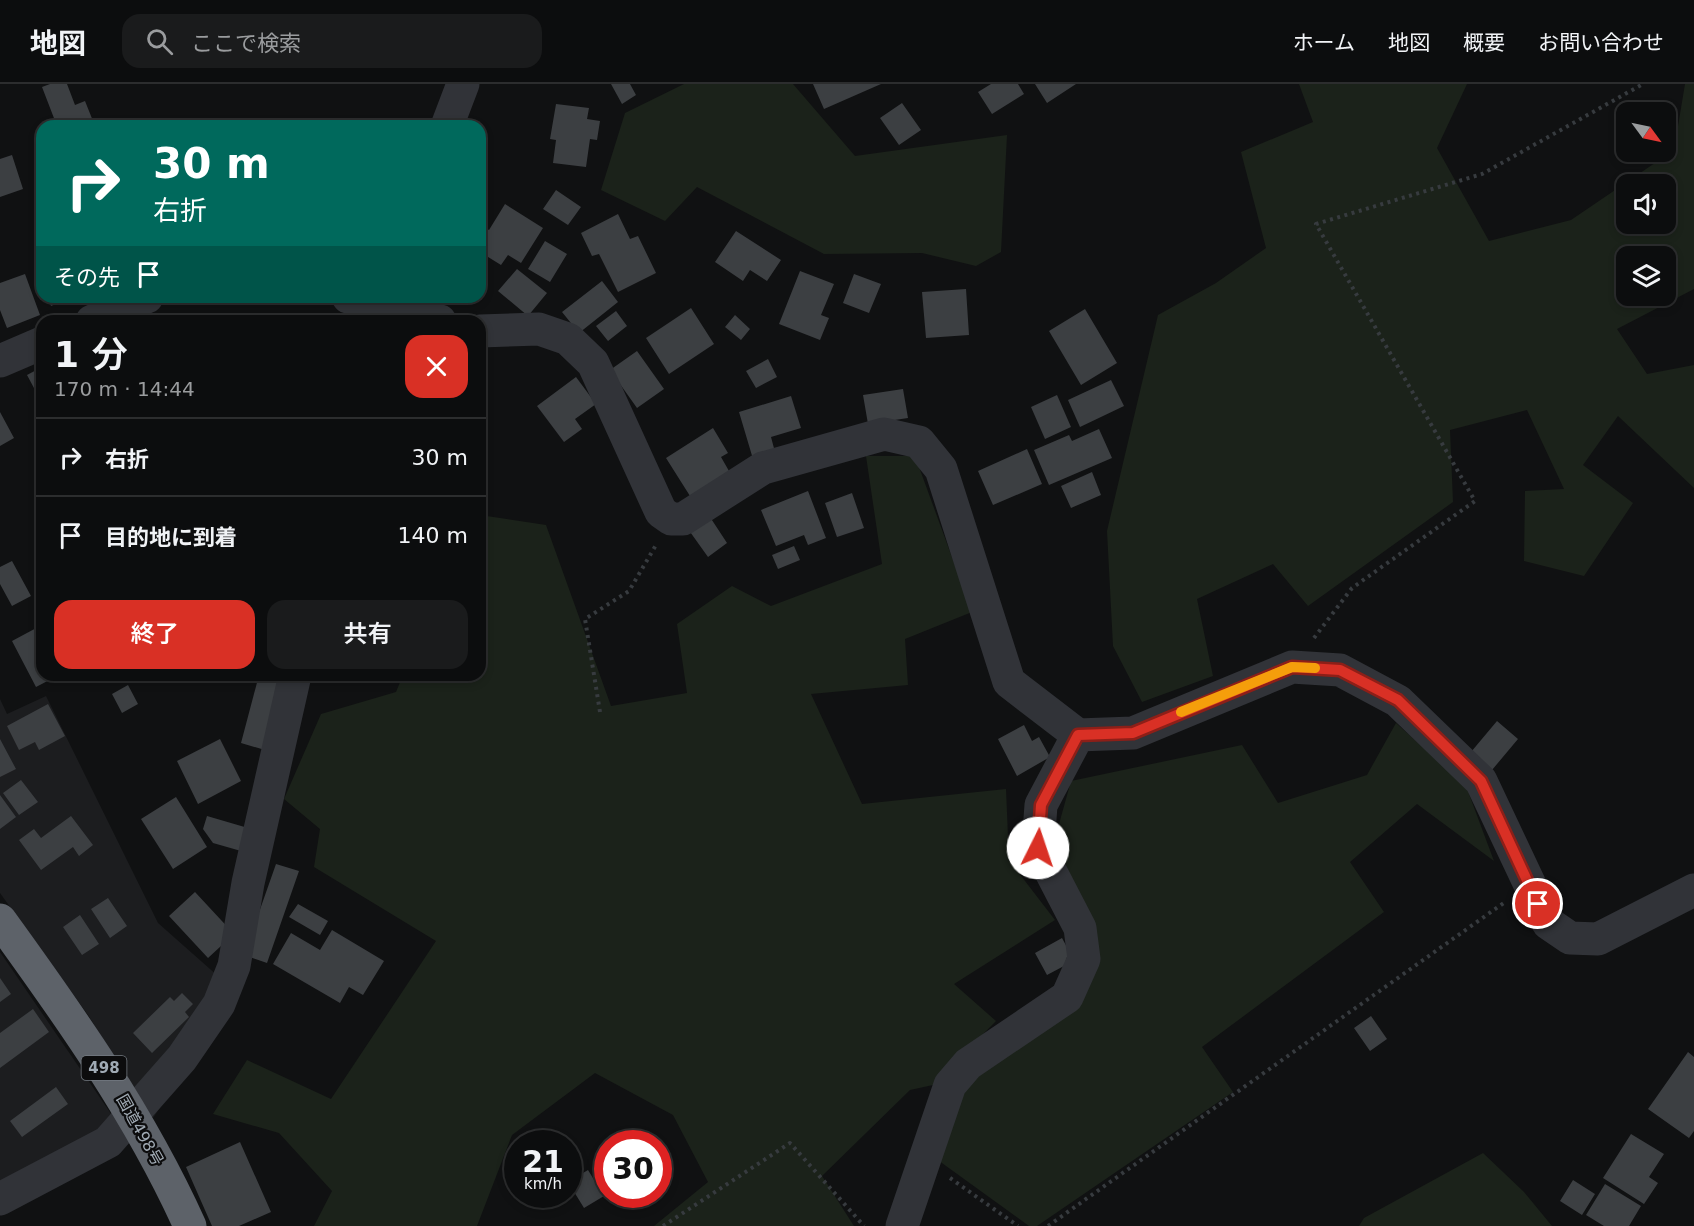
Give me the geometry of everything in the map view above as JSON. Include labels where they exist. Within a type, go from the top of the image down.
[{"type":"highway","name":"国道498号","points":[[0,920],[79,1029],[133,1113],[190,1226]]},
{"type":"street","points":[[449,120],[463,84]]},
{"type":"street","points":[[106,315],[133,303]]},
{"type":"street","points":[[374,303],[420,315]]},
{"type":"street","points":[[486,331],[539,329],[568,339],[593,363],[661,512],[671,519],[683,519],[763,468],[884,434],[919,442],[941,469],[1009,682],[1078,735],[1133,733],[1292,667],[1340,670],[1398,700],[1481,781],[1528,885],[1548,923],[1570,938],[1598,939],[1694,891]]},
{"type":"street","points":[[0,361],[36,346]]},
{"type":"street","points":[[0,1199],[108,1142],[182,1059],[213,1013],[234,966],[248,883],[294,681]]},
{"type":"street","points":[[902,1226],[950,1085],[968,1064],[1067,997],[1084,959],[1080,928],[1038,848],[1041,805],[1078,735]]},
{"type":"path","points":[[1292,667],[1352,588],[1476,501],[1316,224],[1482,174],[1643,84]]},
{"type":"path","points":[[600,712],[585,619],[630,591],[671,519]]},
{"type":"path","points":[[1048,1226],[1528,885]]},
{"type":"path","points":[[663,1226],[790,1143],[864,1226]]},
{"type":"path","points":[[926,1161],[1018,1226]]},
{"type":"shaded area","points":[[684,84],[793,84],[855,156],[1007,135],[1001,252],[976,266],[922,253],[824,254],[697,187],[665,221],[601,190],[625,113]]},
{"type":"shaded area","points":[[1299,84],[1467,84],[1437,148],[1489,241],[1571,220],[1616,189],[1616,234],[1676,234],[1676,174],[1639,174],[1656,162],[1676,162],[1676,138],[1685,84],[1694,84],[1694,289],[1676,298],[1676,246],[1616,246],[1616,306],[1661,306],[1617,329],[1647,374],[1694,365],[1694,488],[1618,416],[1583,465],[1633,503],[1584,576],[1524,561],[1525,491],[1564,489],[1527,410],[1450,430],[1453,502],[1308,606],[1273,564],[1197,599],[1213,676],[1142,702],[1113,646],[1107,531],[1158,315],[1216,283],[1266,248],[1241,152],[1313,122]]},
{"type":"shaded area","points":[[866,456],[915,456],[972,612],[905,639],[908,685],[811,694],[862,804],[1006,789],[1009,860],[1055,920],[954,984],[996,1021],[933,1085],[910,1090],[822,1176],[854,1226],[654,1226],[708,1182],[673,1115],[595,1073],[519,1130],[504,1130],[504,1156],[477,1226],[314,1226],[332,1191],[279,1133],[213,1114],[247,1060],[331,1099],[436,941],[314,867],[320,829],[284,799],[321,714],[396,692],[401,681],[486,681],[486,516],[546,525],[611,706],[687,693],[677,624],[732,586],[771,606],[882,564]]},
{"type":"shaded area","points":[[46,696],[158,923],[219,977],[229,1005],[153,1118],[88,1015],[0,893],[0,699],[7,714]]},
{"type":"shaded area","points":[[1396,723],[1466,786],[1494,861],[1417,804],[1350,862],[1384,912],[1202,1047],[1233,1092],[1037,1226],[1029,1226],[935,1158],[964,1080],[1075,1010],[1054,842],[1071,781],[1242,745],[1278,803],[1367,775]]},
{"type":"shaded area","points":[[0,952],[116,1121],[0,1187]]},
{"type":"shaded area","points":[[1483,1153],[1524,1192],[1552,1226],[1359,1226],[1364,1218]]},
{"type":"building","points":[[50,84],[67,84],[75,105],[85,101],[93,120],[55,120],[42,87]]},
{"type":"building","points":[[611,84],[630,84],[636,95],[622,104]]},
{"type":"building","points":[[813,84],[881,84],[824,109]]},
{"type":"building","points":[[991,84],[1018,84],[1024,94],[992,114],[978,92]]},
{"type":"building","points":[[1035,84],[1076,84],[1047,103]]},
{"type":"building","points":[[902,103],[921,130],[899,145],[880,118]]},
{"type":"building","points":[[556,104],[589,108],[587,119],[600,121],[597,140],[590,139],[586,167],[553,163],[556,140],[550,139]]},
{"type":"building","points":[[12,155],[23,189],[0,197],[0,159]]},
{"type":"building","points":[[556,190],[581,207],[568,225],[543,209]]},
{"type":"building","points":[[505,204],[543,228],[521,263],[508,255],[501,265],[486,256],[486,228],[489,230]]},
{"type":"building","points":[[618,214],[630,239],[638,236],[656,273],[618,292],[599,254],[592,256],[581,233]]},
{"type":"building","points":[[736,231],[781,260],[767,281],[750,270],[743,281],[715,262]]},
{"type":"building","points":[[545,241],[567,254],[550,282],[528,269]]},
{"type":"building","points":[[517,269],[547,293],[528,316],[498,291]]},
{"type":"building","points":[[800,271],[834,284],[821,315],[829,318],[820,340],[779,324]]},
{"type":"building","points":[[25,274],[40,315],[7,328],[0,310],[0,283]]},
{"type":"building","points":[[854,274],[881,284],[869,313],[843,303]]},
{"type":"building","points":[[602,281],[618,302],[579,333],[562,312]]},
{"type":"building","points":[[966,289],[969,335],[926,338],[922,292]]},
{"type":"building","points":[[691,308],[714,344],[669,374],[646,338]]},
{"type":"building","points":[[1085,309],[1117,363],[1081,385],[1049,331]]},
{"type":"building","points":[[616,311],[627,326],[608,341],[596,326]]},
{"type":"building","points":[[735,315],[750,329],[741,340],[725,327]]},
{"type":"building","points":[[637,351],[664,389],[637,408],[610,370]]},
{"type":"building","points":[[768,359],[777,377],[756,388],[746,371]]},
{"type":"building","points":[[36,370],[36,392],[27,375]]},
{"type":"building","points":[[576,377],[596,404],[575,419],[582,429],[564,442],[537,406]]},
{"type":"building","points":[[1111,380],[1124,406],[1080,427],[1068,400]]},
{"type":"building","points":[[903,389],[908,418],[868,424],[863,395]]},
{"type":"building","points":[[1057,395],[1071,427],[1045,439],[1031,407]]},
{"type":"building","points":[[791,396],[801,428],[771,437],[775,452],[753,459],[739,412]]},
{"type":"building","points":[[0,412],[14,438],[0,446]]},
{"type":"building","points":[[713,428],[728,453],[721,457],[729,471],[690,496],[666,458]]},
{"type":"building","points":[[1099,429],[1112,458],[1049,485],[1034,450],[1069,435],[1072,441]]},
{"type":"building","points":[[1027,449],[1042,484],[993,505],[978,471]]},
{"type":"building","points":[[1092,472],[1101,495],[1071,508],[1061,486]]},
{"type":"building","points":[[808,491],[826,538],[808,545],[804,535],[776,546],[761,510]]},
{"type":"building","points":[[852,493],[864,528],[837,537],[825,503]]},
{"type":"building","points":[[708,514],[727,543],[708,557],[688,529]]},
{"type":"building","points":[[794,546],[800,560],[778,569],[772,555]]},
{"type":"building","points":[[12,561],[31,596],[12,606],[0,584],[0,567]]},
{"type":"building","points":[[36,628],[36,681],[48,681],[36,687],[12,641]]},
{"type":"building","points":[[257,681],[283,681],[265,750],[241,743]]},
{"type":"building","points":[[128,685],[138,704],[122,713],[112,694]]},
{"type":"building","points":[[48,704],[65,736],[39,750],[35,742],[19,750],[7,726]]},
{"type":"building","points":[[1497,721],[1518,739],[1492,770],[1471,752]]},
{"type":"building","points":[[1024,725],[1032,741],[1039,737],[1050,757],[1017,776],[998,739]]},
{"type":"building","points":[[0,739],[16,769],[0,777]]},
{"type":"building","points":[[220,739],[241,781],[198,804],[177,761]]},
{"type":"building","points":[[21,780],[38,802],[19,815],[3,793]]},
{"type":"building","points":[[0,795],[16,817],[0,829]]},
{"type":"building","points":[[176,797],[207,847],[173,869],[141,819]]},
{"type":"building","points":[[71,816],[93,845],[79,856],[73,847],[41,870],[19,840],[34,829],[41,838]]},
{"type":"building","points":[[207,816],[248,828],[241,851],[213,843],[203,829]]},
{"type":"building","points":[[276,864],[299,871],[267,963],[244,955]]},
{"type":"building","points":[[195,892],[234,934],[208,958],[169,916]]},
{"type":"building","points":[[108,898],[127,926],[110,938],[91,909]]},
{"type":"building","points":[[298,904],[328,921],[320,935],[289,917]]},
{"type":"building","points":[[80,915],[99,944],[82,955],[63,927]]},
{"type":"building","points":[[332,930],[384,961],[363,995],[349,987],[340,1003],[273,964],[291,933],[320,950]]},
{"type":"building","points":[[1062,938],[1069,951],[1064,966],[1047,975],[1035,953]]},
{"type":"building","points":[[0,978],[11,994],[0,1002]]},
{"type":"building","points":[[182,993],[193,1004],[185,1012],[189,1017],[152,1053],[133,1033],[170,997],[174,1001]]},
{"type":"building","points":[[33,1009],[49,1032],[0,1068],[0,1033]]},
{"type":"building","points":[[1371,1016],[1387,1039],[1370,1051],[1354,1028]]},
{"type":"building","points":[[1688,1052],[1694,1057],[1694,1131],[1689,1138],[1648,1109]]},
{"type":"building","points":[[56,1087],[68,1104],[22,1137],[10,1121]]},
{"type":"building","points":[[1631,1134],[1664,1154],[1649,1177],[1658,1183],[1644,1204],[1603,1178]]},
{"type":"building","points":[[240,1142],[271,1212],[239,1226],[212,1226],[186,1167]]},
{"type":"building","points":[[588,1170],[594,1180],[594,1202],[584,1208],[582,1205],[582,1174]]},
{"type":"building","points":[[1573,1180],[1595,1194],[1582,1215],[1560,1201]]},
{"type":"building","points":[[1605,1184],[1641,1206],[1629,1226],[1604,1226],[1586,1215]]},
{"type":"slow traffic","points":[[1181,712],[1292,667],[1315,668]]},
{"type":"route","points":[[1038,848],[1041,805],[1078,735],[1133,733],[1253,681],[1292,667],[1340,670],[1398,700],[1481,781],[1538,904]]}]
